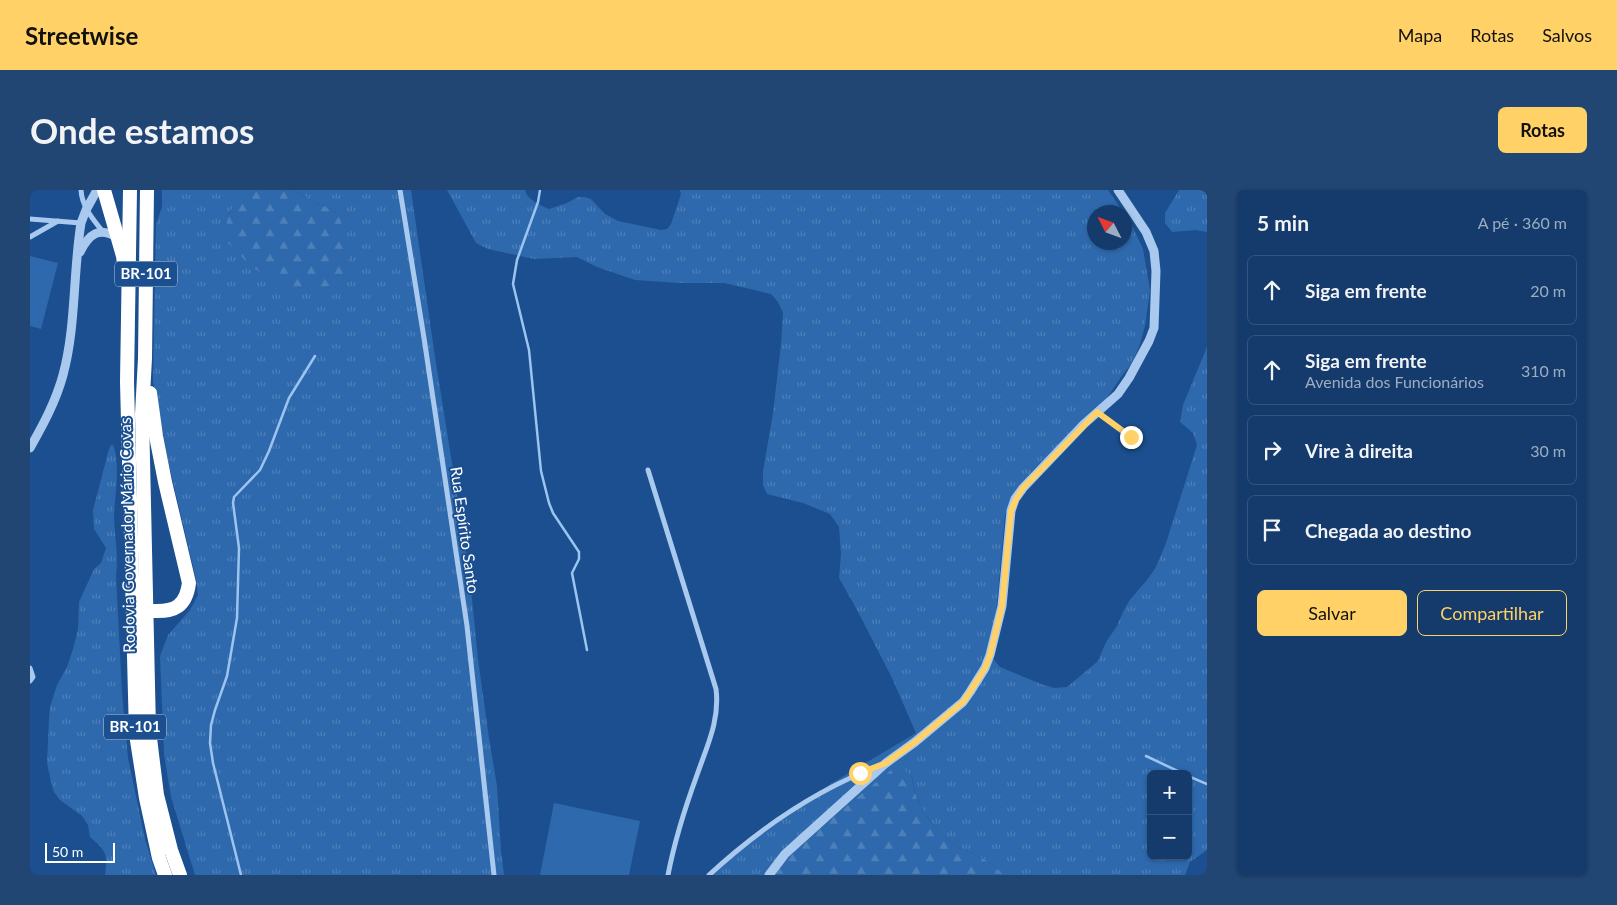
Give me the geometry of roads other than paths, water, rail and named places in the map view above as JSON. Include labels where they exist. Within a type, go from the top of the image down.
[{"type":"highway","points":[[104,190],[123,256],[128,312]]},
{"type":"highway","name":"Rodovia Governador Mário Covas","points":[[130,190],[127,382],[136,734],[146,798],[159,858],[165,875]]},
{"type":"highway","name":"Rodovia Governador Mário Covas","points":[[147,190],[145,358],[142,414],[149,730],[154,776],[171,850],[180,875]]},
{"type":"highway","points":[[131,576],[139,606],[146,611],[165,612],[172,610],[180,605],[188,592],[189,583],[156,436],[145,358]]},
{"type":"street","points":[[80,190],[86,210],[103,232],[118,238]]},
{"type":"street","points":[[30,448],[57,393],[63,375],[70,337],[81,223],[86,210],[98,190]]},
{"type":"street","name":"Rua Espírito Santo","points":[[400,190],[467,626],[494,875]]},
{"type":"street","points":[[769,875],[785,854],[886,763],[915,742],[963,702],[980,676],[990,655],[1002,606],[1011,511],[1016,499],[1023,488],[1097,412],[1118,394],[1149,342],[1154,328],[1156,271],[1154,252],[1141,223],[1118,190]]},
{"type":"street","points":[[30,218],[81,223]]},
{"type":"street","points":[[30,237],[58,221]]},
{"type":"street","points":[[78,257],[91,236],[103,232]]},
{"type":"street","points":[[648,470],[716,689],[718,702],[710,741],[697,775],[668,875]]},
{"type":"street","points":[[30,668],[33,677],[30,681]]},
{"type":"street","points":[[709,875],[735,851],[782,816],[842,782],[886,763]]},
{"type":"lane","points":[[1097,412],[1131,437]]},
{"type":"waterway","points":[[540,190],[538,202],[517,260],[513,284],[529,350],[541,471],[553,513],[579,552],[579,559],[572,573],[587,650]]},
{"type":"waterway","points":[[241,875],[213,763],[210,743],[211,725],[227,676],[237,618],[239,548],[233,503],[234,497],[260,470],[289,398],[315,356]]},
{"type":"waterway","points":[[1146,756],[1176,770]]},
{"type":"waterway","points":[[1192,778],[1207,784]]}]
